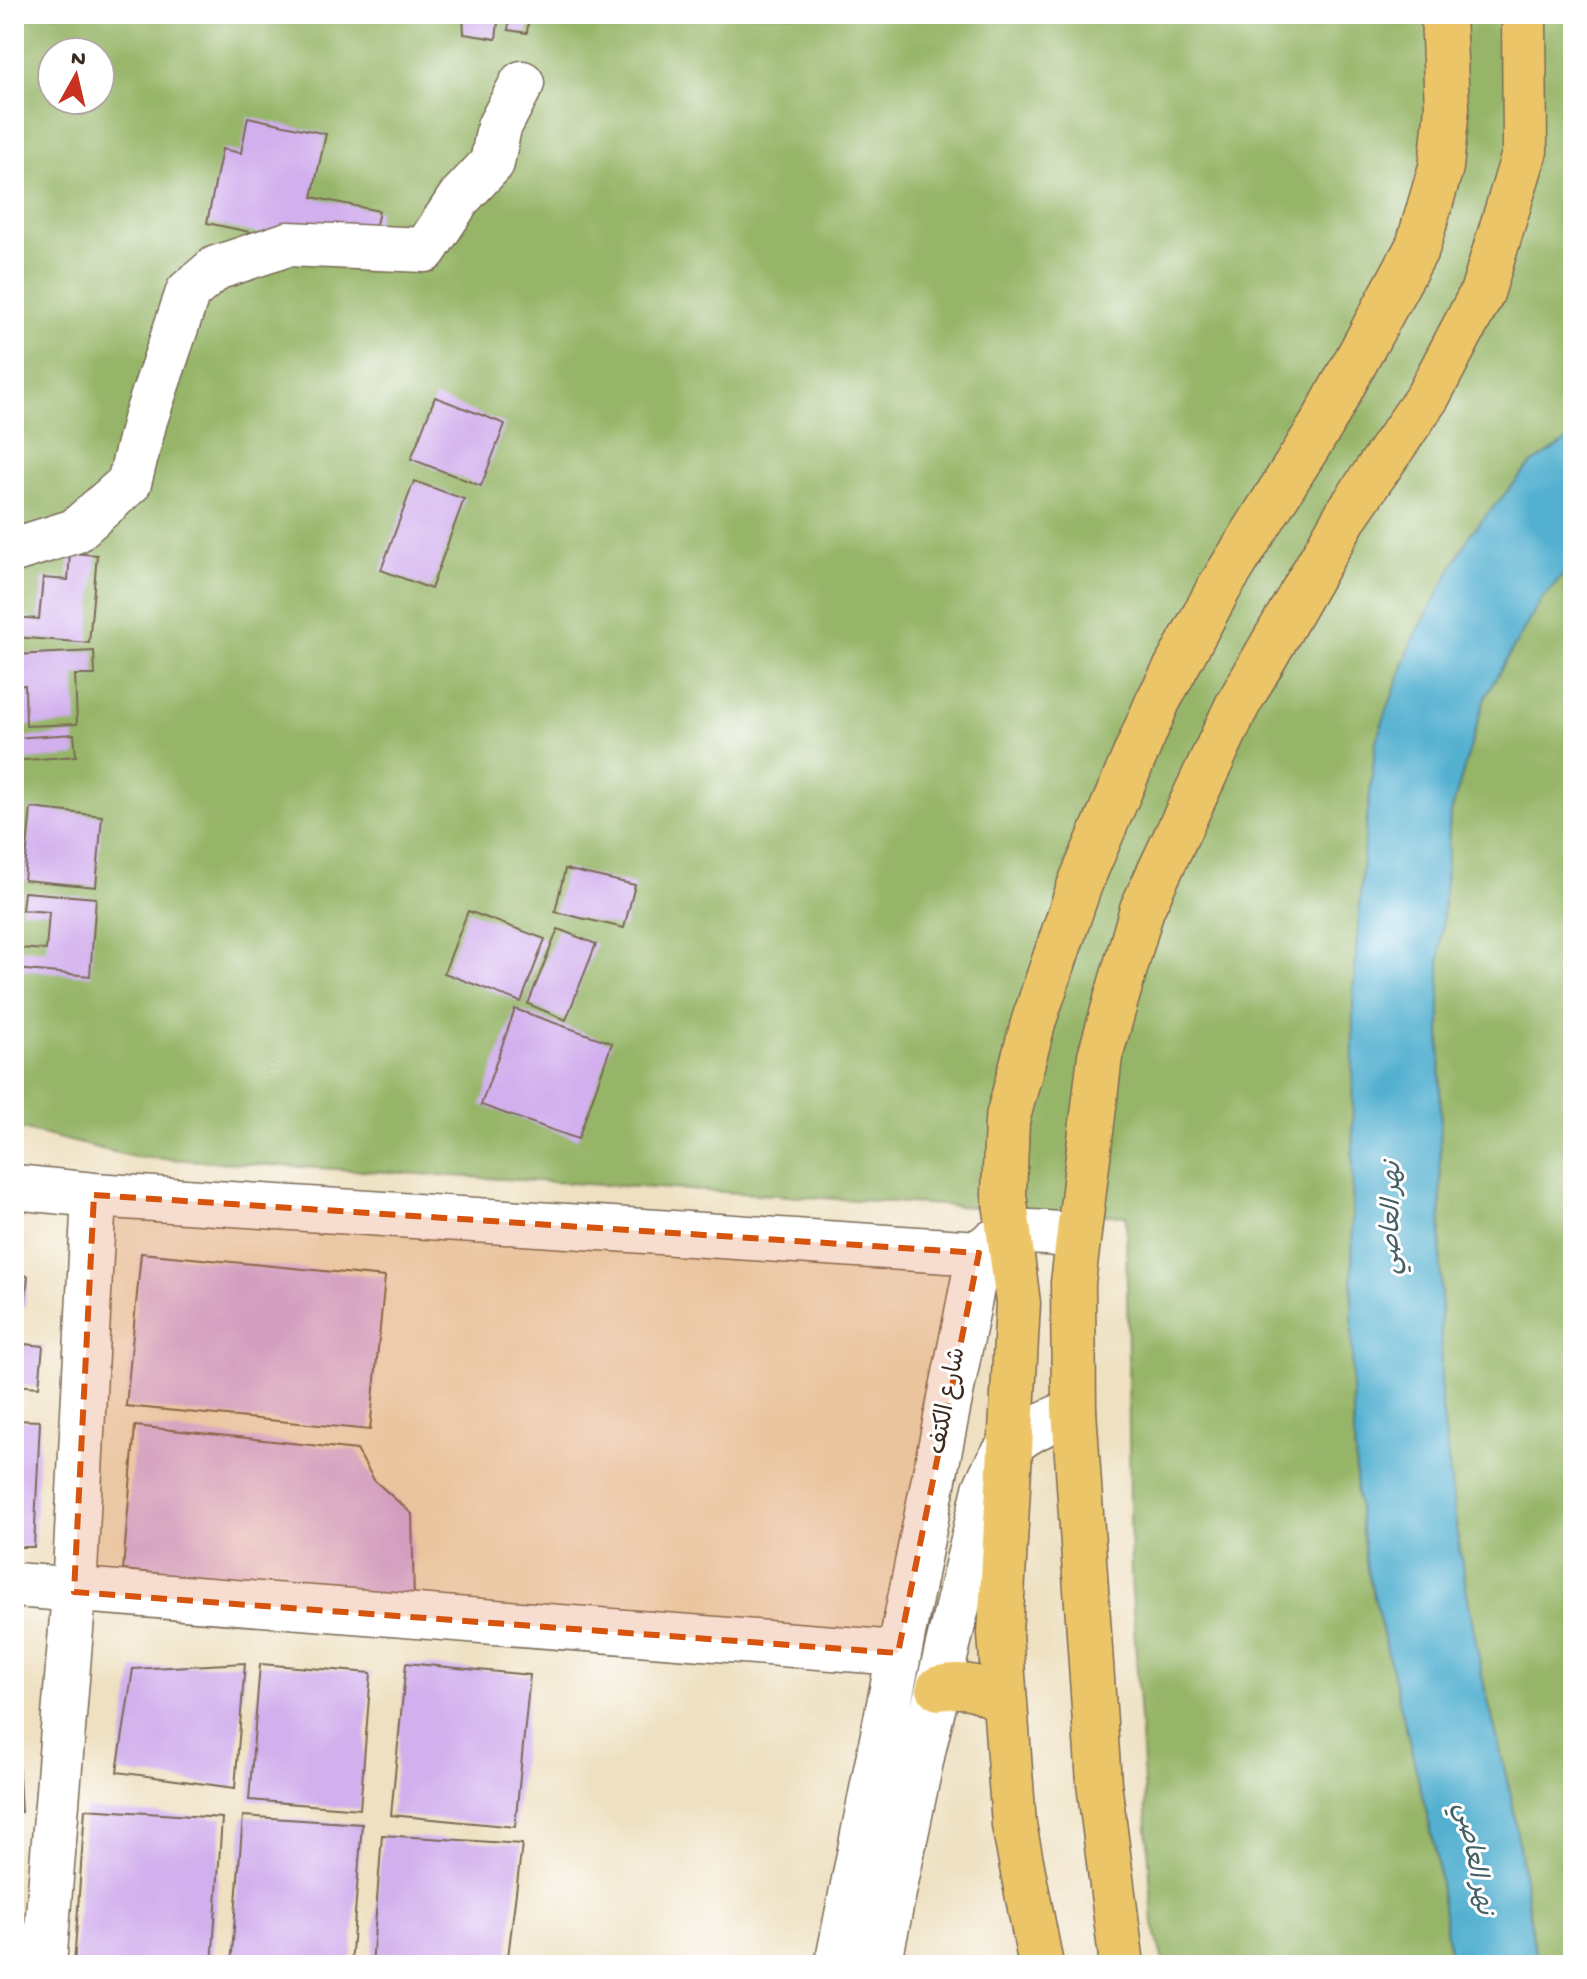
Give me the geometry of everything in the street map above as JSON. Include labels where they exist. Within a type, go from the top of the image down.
[{"type":"main road","points":[[1041,1965],[1014,1825],[1000,1634],[1018,1303],[995,1242],[1004,1194],[1007,1121],[1034,1020],[1080,884],[1158,701],[1219,588],[1322,424],[1418,246],[1441,167],[1447,108],[1443,14]]},
{"type":"main road","points":[[1122,1965],[1099,1783],[1074,1410],[1073,1298],[1077,1236],[1100,1056],[1142,909],[1237,706],[1347,514],[1428,396],[1482,293],[1525,151],[1524,14]]},
{"type":"main road","points":[[939,1688],[967,1685],[981,1689],[1005,1704]]},
{"type":"street","points":[[14,550],[75,531],[129,483],[145,420],[188,292],[216,268],[288,244],[425,250],[460,197],[492,163],[499,127],[522,83]]},
{"type":"street","points":[[14,1187],[94,1195],[995,1242],[1077,1236]]},
{"type":"street","points":[[44,1965],[74,1592],[94,1195]]},
{"type":"street","name":"شارع الكتف","points":[[837,1965],[898,1653],[995,1242]]},
{"type":"street","points":[[879,1965],[985,1489],[996,1462],[1013,1439],[1074,1410]]},
{"type":"street","points":[[14,1585],[898,1653]]},
{"type":"highlighted area","points":[[94,1195],[979,1253],[898,1653],[74,1592]]},
{"type":"green space","points":[[14,14],[1573,14],[1573,437],[1530,465],[1412,642],[1376,741],[1364,845],[1353,996],[1352,1392],[1357,1494],[1367,1568],[1435,1847],[1451,1965],[1164,1965],[1153,1923],[1131,1578],[1126,1216],[134,1157],[14,1127]]},
{"type":"green space","points":[[1573,564],[1573,1965],[1537,1965],[1512,1800],[1482,1676],[1458,1542],[1441,1400],[1440,950],[1450,816],[1485,697],[1542,598]]},
{"type":"water","name":"نهر العاصي","points":[[1573,437],[1573,564],[1542,598],[1485,697],[1450,816],[1440,950],[1441,1400],[1458,1542],[1482,1676],[1512,1800],[1537,1965],[1451,1965],[1435,1847],[1367,1568],[1357,1494],[1352,1392],[1353,996],[1364,845],[1376,741],[1412,642],[1471,533],[1530,465]]},
{"type":"building","points":[[463,14],[499,14],[496,39],[464,34]]},
{"type":"building","points":[[510,14],[529,14],[527,33],[508,30]]},
{"type":"building","points":[[248,117],[326,134],[312,197],[379,211],[369,257],[207,223],[222,149],[241,153]]},
{"type":"building","points":[[435,397],[505,424],[481,486],[411,459]]},
{"type":"building","points":[[414,481],[464,499],[431,589],[381,570]]},
{"type":"building","points":[[70,553],[97,555],[89,643],[14,637],[14,617],[39,619],[43,578],[68,580]]},
{"type":"building","points":[[94,651],[95,675],[75,675],[77,724],[26,726],[25,685],[14,686],[14,655]]},
{"type":"building","points":[[74,734],[76,756],[14,761],[14,738]]},
{"type":"building","points":[[31,808],[102,816],[96,887],[24,880]]},
{"type":"building","points":[[565,869],[635,885],[624,928],[555,912]]},
{"type":"building","points":[[24,892],[96,898],[90,976],[16,969],[18,948],[46,950],[49,912],[22,910]]},
{"type":"building","points":[[468,911],[545,939],[521,1002],[444,973]]},
{"type":"building","points":[[558,929],[596,944],[566,1020],[528,1004]]},
{"type":"building","points":[[515,1009],[612,1043],[578,1139],[481,1105]]},
{"type":"building","points":[[141,1253],[385,1277],[370,1430],[126,1406]]},
{"type":"building","points":[[14,1274],[28,1276],[25,1306],[14,1312]]},
{"type":"building","points":[[14,1343],[43,1346],[39,1387],[14,1385]]},
{"type":"building","points":[[14,1420],[40,1421],[34,1547],[14,1547]]},
{"type":"building","points":[[135,1426],[357,1450],[374,1480],[412,1514],[414,1601],[123,1570]]},
{"type":"building","points":[[245,1663],[235,1788],[117,1772],[133,1669]]},
{"type":"building","points":[[406,1663],[530,1675],[515,1827],[391,1815]]},
{"type":"building","points":[[260,1664],[371,1673],[360,1809],[249,1800]]},
{"type":"building","points":[[16,1721],[21,1812],[14,1811]]},
{"type":"building","points":[[85,1809],[222,1818],[212,1965],[74,1965]]},
{"type":"building","points":[[243,1816],[362,1824],[351,1965],[231,1965]]},
{"type":"building","points":[[382,1835],[522,1844],[507,1965],[372,1965]]}]
